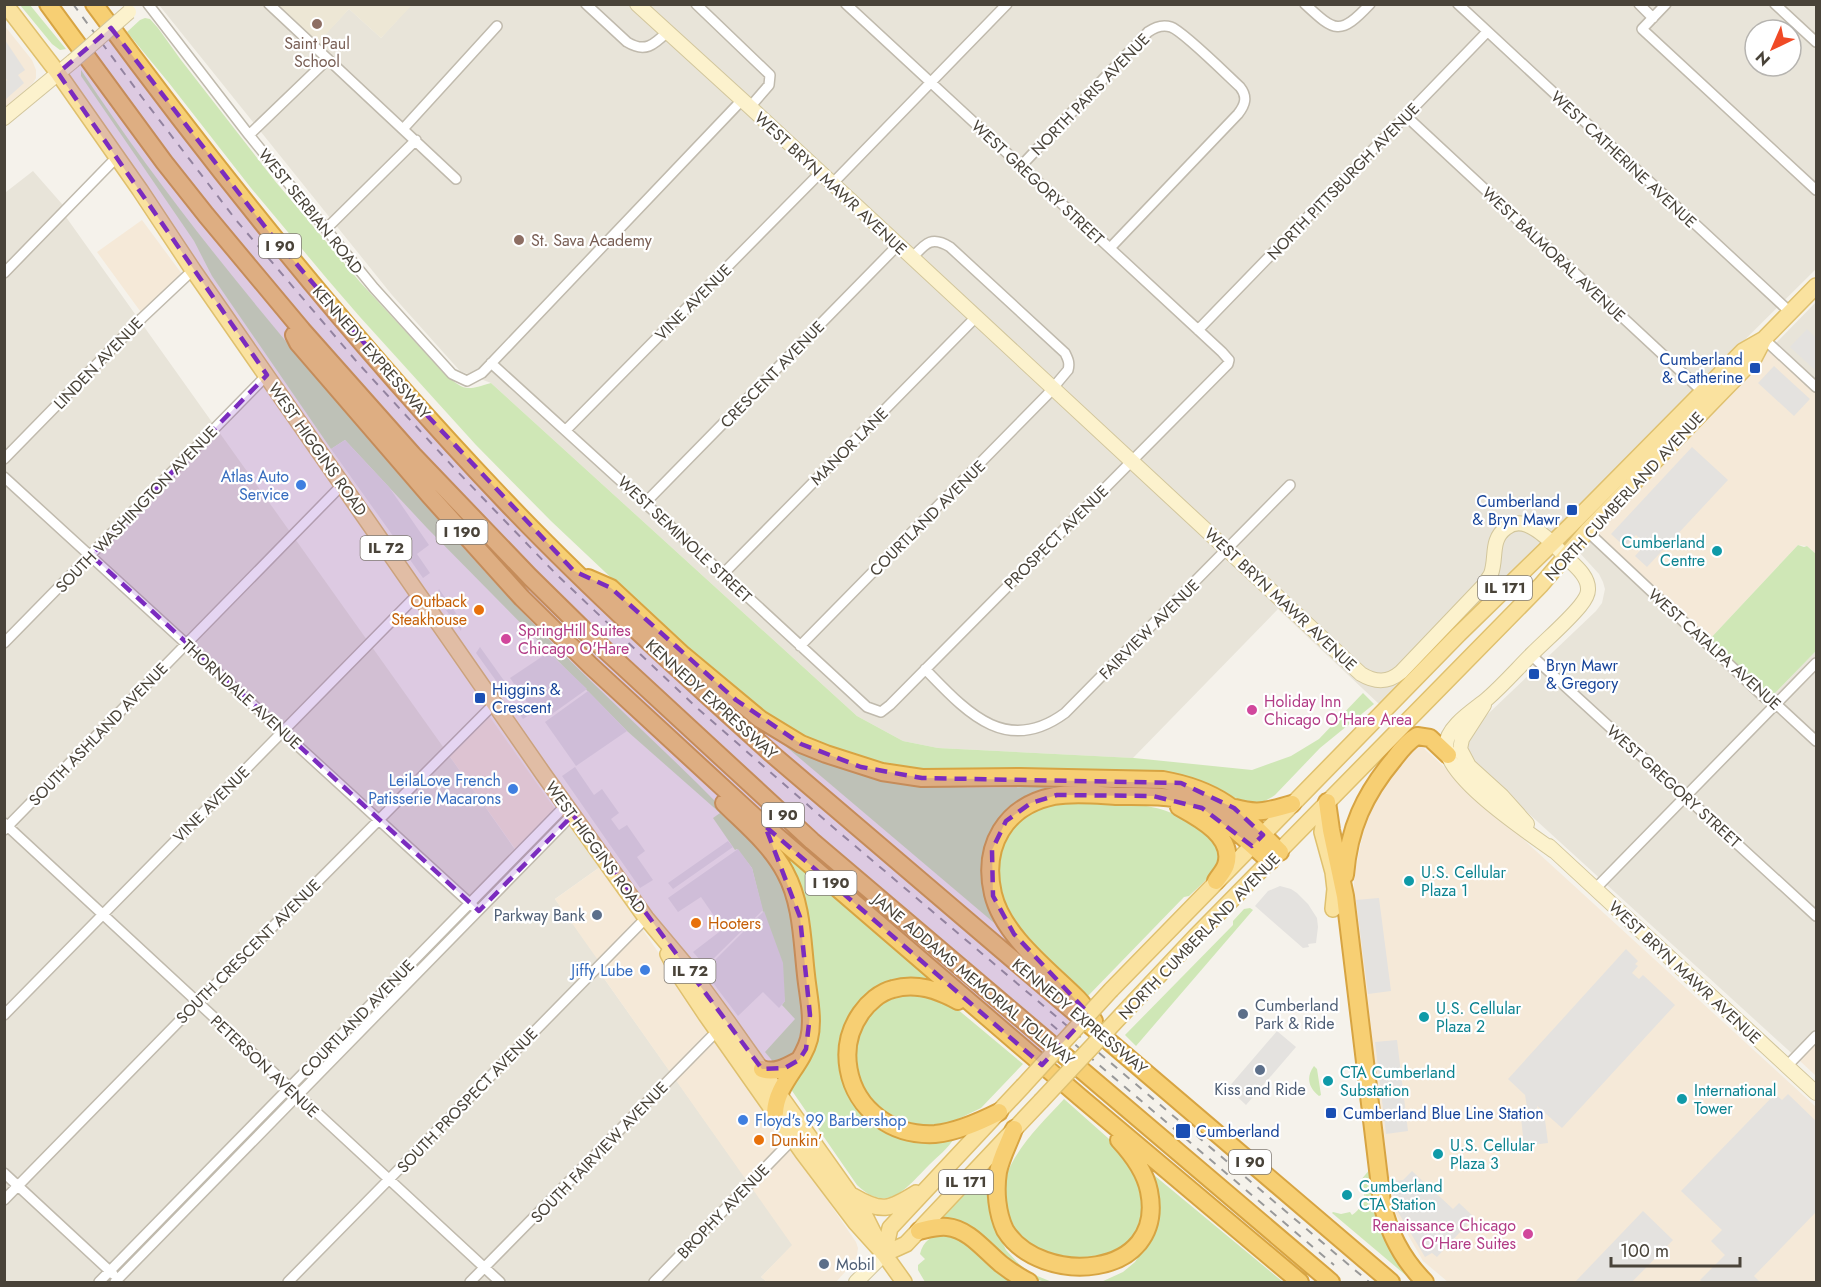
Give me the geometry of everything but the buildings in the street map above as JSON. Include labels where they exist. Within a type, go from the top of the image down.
[{"type":"highway","name":"I 90","points":[[48,4],[164,162],[278,302]]},
{"type":"highway","name":"KENNEDY EXPRESSWAY","points":[[94,4],[227,180],[327,301],[421,410],[574,571],[677,669],[772,754],[1391,1282]]},
{"type":"highway","name":"I 190","points":[[278,302],[298,343],[430,496],[522,598],[591,666],[757,819],[993,1023],[1300,1282]]},
{"type":"highway","name":"JANE ADDAMS MEMORIAL TOLLWAY","points":[[278,302],[349,385],[446,490],[530,577],[661,702],[812,841],[1331,1282]]},
{"type":"highway","points":[[574,571],[611,588],[683,655],[760,719],[801,744],[826,754],[882,772],[922,778],[1020,777],[1163,780],[1198,789],[1234,808],[1248,812],[1263,812],[1292,804]]},
{"type":"highway","points":[[1345,897],[1349,841],[1356,818],[1371,788],[1402,750],[1417,736],[1430,738],[1448,755]]},
{"type":"highway","points":[[672,741],[699,778],[771,850],[785,870],[793,889],[800,917],[810,1015],[809,1039],[779,1093],[775,1102],[775,1113]]},
{"type":"highway","points":[[1109,1041],[1080,1000],[1027,950],[1003,917],[993,896],[990,873],[992,850],[1006,821],[1024,808],[1043,799],[1066,795],[1159,797],[1189,802],[1202,808],[1257,840],[1275,856]]},
{"type":"highway","points":[[1159,797],[1207,824],[1223,840],[1227,852],[1226,865],[1216,881]]},
{"type":"highway","points":[[1328,802],[1330,830],[1345,897],[1382,1203],[1390,1232],[1400,1251],[1425,1282]]},
{"type":"highway","points":[[1234,808],[1257,840]]},
{"type":"highway","points":[[993,1023],[962,1003],[933,989],[912,986],[892,989],[872,1000],[856,1021],[848,1042],[847,1063],[849,1075],[860,1100],[887,1125],[911,1133],[935,1134],[951,1131],[967,1127],[999,1113]]},
{"type":"highway","points":[[762,1069],[768,1072],[785,1068],[799,1060]]},
{"type":"highway","points":[[1014,1129],[1001,1163],[997,1186],[1003,1226],[1014,1248],[1031,1265],[1059,1278],[1084,1280],[1110,1271],[1124,1262],[1145,1235],[1150,1206],[1149,1190],[1143,1173],[1129,1152],[1080,1097]]},
{"type":"highway","points":[[919,1231],[935,1227],[958,1230],[968,1235],[1001,1264],[1029,1282]]},
{"type":"main road","name":"WEST HIGGINS ROAD","points":[[5,4],[58,73],[117,157],[193,270],[569,810],[649,920],[688,968],[793,1139],[904,1282]]},
{"type":"main road","name":"NORTH CUMBERLAND AVENUE","points":[[884,1254],[906,1244],[919,1231],[1203,929],[1541,585],[1587,531],[1753,360],[1764,339],[1816,286]]},
{"type":"main road","name":"NORTH CUMBERLAND AVENUE","points":[[884,1254],[891,1228],[1111,990],[1483,610],[1552,544],[1743,351],[1764,339]]},
{"type":"main road","points":[[1328,802],[1322,832],[1333,872],[1335,889],[1333,909]]},
{"type":"main road","name":"WEST HIGGINS ROAD","points":[[722,1026],[762,1069],[864,1214],[884,1254]]},
{"type":"main road","points":[[849,1194],[868,1205],[882,1208],[895,1206],[936,1180]]},
{"type":"street","name":"WEST SERBIAN ROAD","points":[[147,4],[249,135],[374,288],[452,374],[467,381],[482,373],[491,363]]},
{"type":"street","points":[[269,4],[456,179]]},
{"type":"street","points":[[586,4],[635,47],[650,46],[658,42],[667,32]]},
{"type":"street","name":"WEST BRYN MAWR AVENUE","points":[[637,4],[1361,674],[1377,681],[1394,678],[1401,672],[1484,585],[1490,576],[1497,537],[1510,525],[1518,523],[1528,526],[1565,556],[1587,581],[1588,590],[1581,605],[1488,698],[1466,715],[1448,737],[1446,746],[1453,764],[1467,783],[1493,806],[1554,851]]},
{"type":"street","name":"WEST BRYN MAWR AVENUE","points":[[696,4],[770,75],[769,85],[746,104]]},
{"type":"street","name":"WEST GREGORY STREET","points":[[846,4],[1229,360]]},
{"type":"street","points":[[832,184],[1007,4]]},
{"type":"street","points":[[1305,4],[1325,23],[1339,27],[1351,23],[1370,4]]},
{"type":"street","name":"WEST CATHERINE AVENUE","points":[[1458,4],[1790,312]]},
{"type":"street","points":[[1639,4],[1653,18]]},
{"type":"street","points":[[1666,4],[1642,28],[1816,190]]},
{"type":"street","points":[[1775,4],[1816,42]]},
{"type":"street","points":[[4,118],[134,8]]},
{"type":"street","points":[[403,129],[497,26]]},
{"type":"street","name":"NORTH PARIS AVENUE","points":[[1021,166],[1155,27],[1163,26],[1177,30],[1240,87],[1244,92],[1245,102],[1238,114],[1110,248]]},
{"type":"street","name":"NORTH PITTSBURGH AVENUE","points":[[1198,330],[1487,32]]},
{"type":"street","points":[[249,135],[328,59]]},
{"type":"street","points":[[491,363],[746,104]]},
{"type":"street","name":"WEST BALMORAL AVENUE","points":[[1406,116],[1703,392]]},
{"type":"street","points":[[326,229],[416,140]]},
{"type":"street","points":[[4,273],[117,157]]},
{"type":"street","name":"VINE AVENUE","points":[[566,430],[820,174]]},
{"type":"street","name":"WEST BRYN MAWR AVENUE","points":[[912,258],[928,243],[936,240],[942,242],[1065,353],[1070,365],[1065,376],[1053,389]]},
{"type":"street","name":"CRESCENT AVENUE","points":[[645,503],[898,245]]},
{"type":"street","name":"LINDEN AVENUE","points":[[4,459],[142,318],[193,270]]},
{"type":"street","name":"MANOR LANE","points":[[723,574],[976,317]]},
{"type":"street","points":[[1764,339],[1816,387]]},
{"type":"street","name":"PROSPECT AVENUE","points":[[881,712],[1229,360]]},
{"type":"street","name":"WEST SEMINOLE STREET","points":[[491,363],[867,707],[881,712]]},
{"type":"street","name":"SOUTH WASHINGTON AVENUE","points":[[4,643],[267,375]]},
{"type":"street","name":"COURTLAND AVENUE","points":[[800,646],[1053,389]]},
{"type":"street","name":"THORNDALE AVENUE","points":[[4,477],[478,911]]},
{"type":"street","name":"SOUTH ASHLAND AVENUE","points":[[6,827],[342,485]]},
{"type":"street","name":"FAIRVIEW AVENUE","points":[[925,669],[964,709],[987,723],[1002,729],[1028,730],[1054,721],[1065,713],[1290,485]]},
{"type":"street","name":"WEST CATALPA AVENUE","points":[[1587,531],[1765,698],[1776,704],[1816,741]]},
{"type":"street","name":"VINE AVENUE","points":[[4,1014],[418,594]]},
{"type":"street","name":"WEST GREGORY STREET","points":[[1531,655],[1816,916]]},
{"type":"street","points":[[1595,889],[1816,663]]},
{"type":"street","name":"WEST BRYN MAWR AVENUE","points":[[1488,698],[1462,739],[1460,749],[1469,766],[1502,796],[1554,851],[1816,1093]]},
{"type":"street","name":"SOUTH CRESCENT AVENUE","points":[[4,1200],[494,704]]},
{"type":"street","name":"COURTLAND AVENUE","points":[[99,1282],[470,903],[569,810]]},
{"type":"street","name":"COURTLAND AVENUE","points":[[118,1281],[478,911],[569,810]]},
{"type":"street","name":"PETERSON AVENUE","points":[[6,827],[500,1282]]},
{"type":"street","name":"SOUTH PROSPECT AVENUE","points":[[288,1282],[649,920]]},
{"type":"street","name":"SOUTH FAIRVIEW AVENUE","points":[[470,1282],[722,1026]]},
{"type":"street","points":[[1787,1066],[1816,1036]]},
{"type":"street","name":"BROPHY AVENUE","points":[[654,1282],[793,1139]]},
{"type":"street","points":[[4,1173],[118,1281]]},
{"type":"street","points":[[856,1282],[884,1254]]},
{"type":"highlighted area","points":[[111,28],[269,232],[421,409],[574,571],[611,588],[736,700],[801,744],[861,767],[922,778],[1181,783],[1234,808],[1263,835],[1252,846],[1202,808],[1153,796],[1057,795],[1031,803],[1006,821],[992,850],[993,896],[1014,934],[1089,1014],[1042,1065],[765,826],[800,917],[810,1015],[806,1049],[799,1060],[785,1068],[762,1069],[573,815],[479,911],[91,555],[267,375],[58,73]]},
{"type":"shaded area","points":[[412,4],[1816,5],[1816,269],[1379,704],[1278,609],[1133,758],[938,748],[903,741],[857,716],[491,383],[460,371],[392,295],[159,5],[277,5],[318,42],[349,9],[381,38]]},
{"type":"shaded area","name":"Saint Paul School","points":[[277,5],[412,5],[381,38],[349,9],[318,43]]},
{"type":"shaded area","points":[[4,25],[32,60],[36,70],[33,83],[5,108]]},
{"type":"shaded area","points":[[5,40],[25,70],[18,75],[24,83],[5,100],[7,80],[5,77]]},
{"type":"shaded area","points":[[33,171],[62,204],[66,217],[528,868],[569,825],[600,867],[555,899],[601,963],[596,967],[793,1245],[761,1277],[767,1282],[5,1282],[4,191],[6,192]]},
{"type":"shaded area","points":[[142,220],[182,274],[143,315],[97,252]]},
{"type":"shaded area","points":[[1816,302],[1816,388],[1773,346]]},
{"type":"shaded area","points":[[1807,329],[1816,338],[1816,371],[1790,347]]},
{"type":"shaded area","name":"Cumberland Centre","points":[[1773,346],[1816,388],[1816,554],[1807,546],[1798,545],[1708,641],[1594,535]]},
{"type":"shaded area","points":[[1774,366],[1810,399],[1794,416],[1758,383]]},
{"type":"shaded area","points":[[345,440],[389,487],[429,545],[417,554],[430,573],[423,578],[331,449]]},
{"type":"shaded area","points":[[1692,447],[1728,480],[1647,567],[1635,556],[1646,544],[1636,535],[1625,547],[1611,534]]},
{"type":"shaded area","points":[[1594,535],[1765,694],[1775,693],[1816,651],[1816,1041],[1799,1060],[1470,760],[1467,741],[1470,731],[1602,603],[1605,589],[1603,582],[1599,574],[1578,551]]},
{"type":"shaded area","points":[[439,589],[462,622],[461,631],[436,596]]},
{"type":"shaded area","points":[[480,647],[505,682],[502,689],[476,653]]},
{"type":"shaded area","points":[[546,650],[587,689],[552,714],[544,705],[523,719],[517,710],[527,702],[510,678],[543,656],[542,653]]},
{"type":"shaded area","points":[[588,691],[627,731],[576,766],[545,722]]},
{"type":"shaded area","points":[[485,710],[557,812],[518,853],[446,751]]},
{"type":"shaded area","points":[[1418,743],[1816,1107],[1816,1282],[1448,1282],[1423,1261],[1392,1207],[1386,1158],[1382,1158],[1354,892],[1354,876],[1368,810],[1378,790]]},
{"type":"shaded area","points":[[575,767],[594,795],[602,789],[619,813],[611,819],[619,830],[627,825],[645,851],[637,857],[653,880],[640,888],[562,776]]},
{"type":"shaded area","points":[[728,841],[733,847],[673,889],[668,883]]},
{"type":"shaded area","points":[[738,849],[752,868],[763,910],[709,963],[700,960],[693,952],[723,929],[701,897],[678,912],[668,898]]},
{"type":"shaded area","points":[[600,867],[856,1242],[858,1248],[854,1262],[836,1282],[767,1282],[761,1277],[792,1245],[596,967],[600,963],[555,899]]},
{"type":"shaded area","points":[[1280,886],[1297,893],[1317,918],[1316,943],[1308,944],[1309,947],[1303,948],[1255,906],[1268,891]]},
{"type":"shaded area","points":[[1379,898],[1391,991],[1368,994],[1356,900]]},
{"type":"shaded area","points":[[764,911],[783,963],[785,1001],[779,1008],[763,992],[738,1016],[704,971]]},
{"type":"shaded area","points":[[1626,949],[1638,961],[1635,964],[1638,966],[1632,973],[1639,979],[1643,975],[1675,1005],[1562,1128],[1544,1112],[1548,1143],[1524,1146],[1520,1108],[1527,1107],[1525,1095],[1508,1079]]},
{"type":"shaded area","name":"Kiss and Ride","points":[[1277,1031],[1296,1047],[1246,1105],[1228,1088]]},
{"type":"shaded area","points":[[1397,1040],[1408,1131],[1386,1134],[1375,1042]]},
{"type":"shaded area","points":[[1816,1041],[1816,1076],[1799,1060]]},
{"type":"shaded area","points":[[1775,1094],[1782,1100],[1788,1094],[1816,1121],[1816,1212],[1754,1276],[1760,1282],[1703,1282],[1700,1280],[1725,1255],[1711,1241],[1722,1230],[1681,1191]]},
{"type":"shaded area","points":[[1412,1171],[1453,1209],[1459,1203],[1474,1217],[1437,1257],[1432,1253],[1425,1257],[1395,1207],[1392,1181],[1403,1180]]},
{"type":"shaded area","points":[[1643,1211],[1673,1240],[1632,1282],[1575,1282]]},
{"type":"green space","points":[[20,5],[30,5],[66,49],[60,50],[52,44]]},
{"type":"green space","points":[[145,18],[150,19],[158,28],[275,181],[360,282],[443,372],[465,388],[491,383],[857,716],[903,741],[938,748],[1134,758],[1252,770],[1291,756],[1319,739],[1363,693],[1374,704],[1320,748],[1275,795],[1259,803],[1244,802],[1214,786],[1213,788],[932,773],[868,761],[806,738],[762,711],[658,622],[551,521],[476,445],[328,280],[251,188],[127,32]]},
{"type":"green space","points":[[81,70],[137,152],[227,270],[415,493],[541,632],[700,786],[762,850],[783,884],[792,911],[804,1024],[801,1042],[795,1055],[775,1064],[765,1052],[795,1019],[782,1005],[785,1001],[752,868],[737,849],[735,850],[713,818],[720,813],[627,731],[427,528],[345,440],[331,449],[212,276],[194,241],[81,76]]},
{"type":"green space","points":[[1798,545],[1807,546],[1816,554],[1816,651],[1775,693],[1769,695],[1708,641]]},
{"type":"green space","points":[[770,733],[832,764],[879,779],[933,786],[988,788],[1071,786],[1012,807],[992,831],[985,851],[1006,933]]},
{"type":"green space","points":[[1087,801],[1137,804],[1166,811],[1194,825],[1212,838],[1218,847],[1220,857],[1206,880],[1189,896],[1184,897],[1086,998],[1038,951],[1015,923],[1002,896],[998,866],[1005,837],[1024,816],[1045,806]]},
{"type":"green space","points":[[776,846],[934,981],[916,979],[873,992],[841,1071],[847,1092],[860,1111],[876,1126],[897,1137],[919,1140],[954,1138],[946,1149],[912,1182],[896,1195],[887,1198],[878,1198],[868,1194],[857,1185],[788,1085],[815,1010]]},
{"type":"green space","points":[[1244,909],[1253,910],[1136,1046],[1125,1035],[1233,925],[1233,921]]},
{"type":"green space","points":[[912,992],[950,1003],[1023,1064],[981,1108],[952,1124],[924,1126],[897,1122],[884,1115],[873,1105],[858,1078],[855,1047],[858,1032],[865,1019],[885,1001]]},
{"type":"green space","points":[[1314,1066],[1317,1069],[1321,1095],[1319,1096],[1309,1082]]},
{"type":"green space","points":[[1064,1099],[1117,1146],[1136,1173],[1142,1190],[1141,1228],[1135,1241],[1105,1267],[1020,1247],[1003,1202],[1003,1176],[1006,1176],[1017,1154],[1031,1135]]},
{"type":"green space","points":[[994,1164],[998,1233],[1006,1250],[1030,1273],[1052,1282],[1037,1280],[1023,1273],[971,1231],[958,1222],[943,1217]]},
{"type":"green space","points":[[1371,1168],[1409,1278],[1332,1213],[1350,1212],[1352,1215],[1359,1208],[1364,1200],[1364,1191],[1360,1181]]},
{"type":"green space","points":[[1149,1171],[1283,1282],[1101,1282],[1123,1272],[1135,1262],[1155,1227]]},
{"type":"green space","points":[[944,1233],[961,1239],[1015,1282],[925,1282],[918,1270],[918,1265],[925,1259],[920,1254],[921,1249],[929,1239]]},
{"type":"railway","points":[[73,4],[236,220],[357,362],[455,469],[557,575],[696,707],[834,828],[1369,1282]]},
{"type":"railway","points":[[1051,1024],[1334,1265]]},
{"type":"place","name":"Saint Paul School","points":[[317,24]]},
{"type":"place","name":"St. Sava Academy","points":[[519,240]]},
{"type":"place","name":"Cumberland & Catherine","points":[[1755,368]]},
{"type":"place","name":"Atlas Auto Service","points":[[301,485]]},
{"type":"place","name":"Cumberland & Bryn Mawr","points":[[1572,510]]},
{"type":"place","name":"Cumberland Centre","points":[[1717,551]]},
{"type":"place","name":"Outback Steakhouse","points":[[479,610]]},
{"type":"place","name":"SpringHill Suites Chicago O'Hare","points":[[506,639]]},
{"type":"place","name":"Bryn Mawr & Gregory","points":[[1534,674]]},
{"type":"place","name":"Higgins & Crescent","points":[[480,698]]},
{"type":"place","name":"Holiday Inn Chicago O'Hare Area","points":[[1252,710]]},
{"type":"place","name":"LeilaLove French Patisserie Macarons","points":[[513,789]]},
{"type":"place","name":"U.S. Cellular Plaza 1","points":[[1409,881]]},
{"type":"place","name":"Parkway Bank","points":[[597,915]]},
{"type":"place","name":"Hooters","points":[[696,923]]},
{"type":"place","name":"Jiffy Lube","points":[[645,970]]},
{"type":"place","name":"Cumberland Park & Ride","points":[[1243,1014]]},
{"type":"place","name":"U.S. Cellular Plaza 2","points":[[1424,1017]]},
{"type":"place","name":"Kiss and Ride","points":[[1260,1070]]},
{"type":"place","name":"CTA Cumberland Substation","points":[[1328,1081]]},
{"type":"place","name":"International Tower","points":[[1682,1099]]},
{"type":"place","name":"Cumberland Blue Line Station","points":[[1331,1113]]},
{"type":"place","name":"Floyd's 99 Barbershop","points":[[743,1120]]},
{"type":"place","name":"Cumberland","points":[[1183,1131]]},
{"type":"place","name":"Dunkin'","points":[[759,1140]]},
{"type":"place","name":"U.S. Cellular Plaza 3","points":[[1438,1154]]},
{"type":"place","name":"Cumberland CTA Station","points":[[1347,1195]]},
{"type":"place","name":"Renaissance Chicago O'Hare Suites","points":[[1528,1234]]},
{"type":"place","name":"Mobil","points":[[824,1264]]}]
